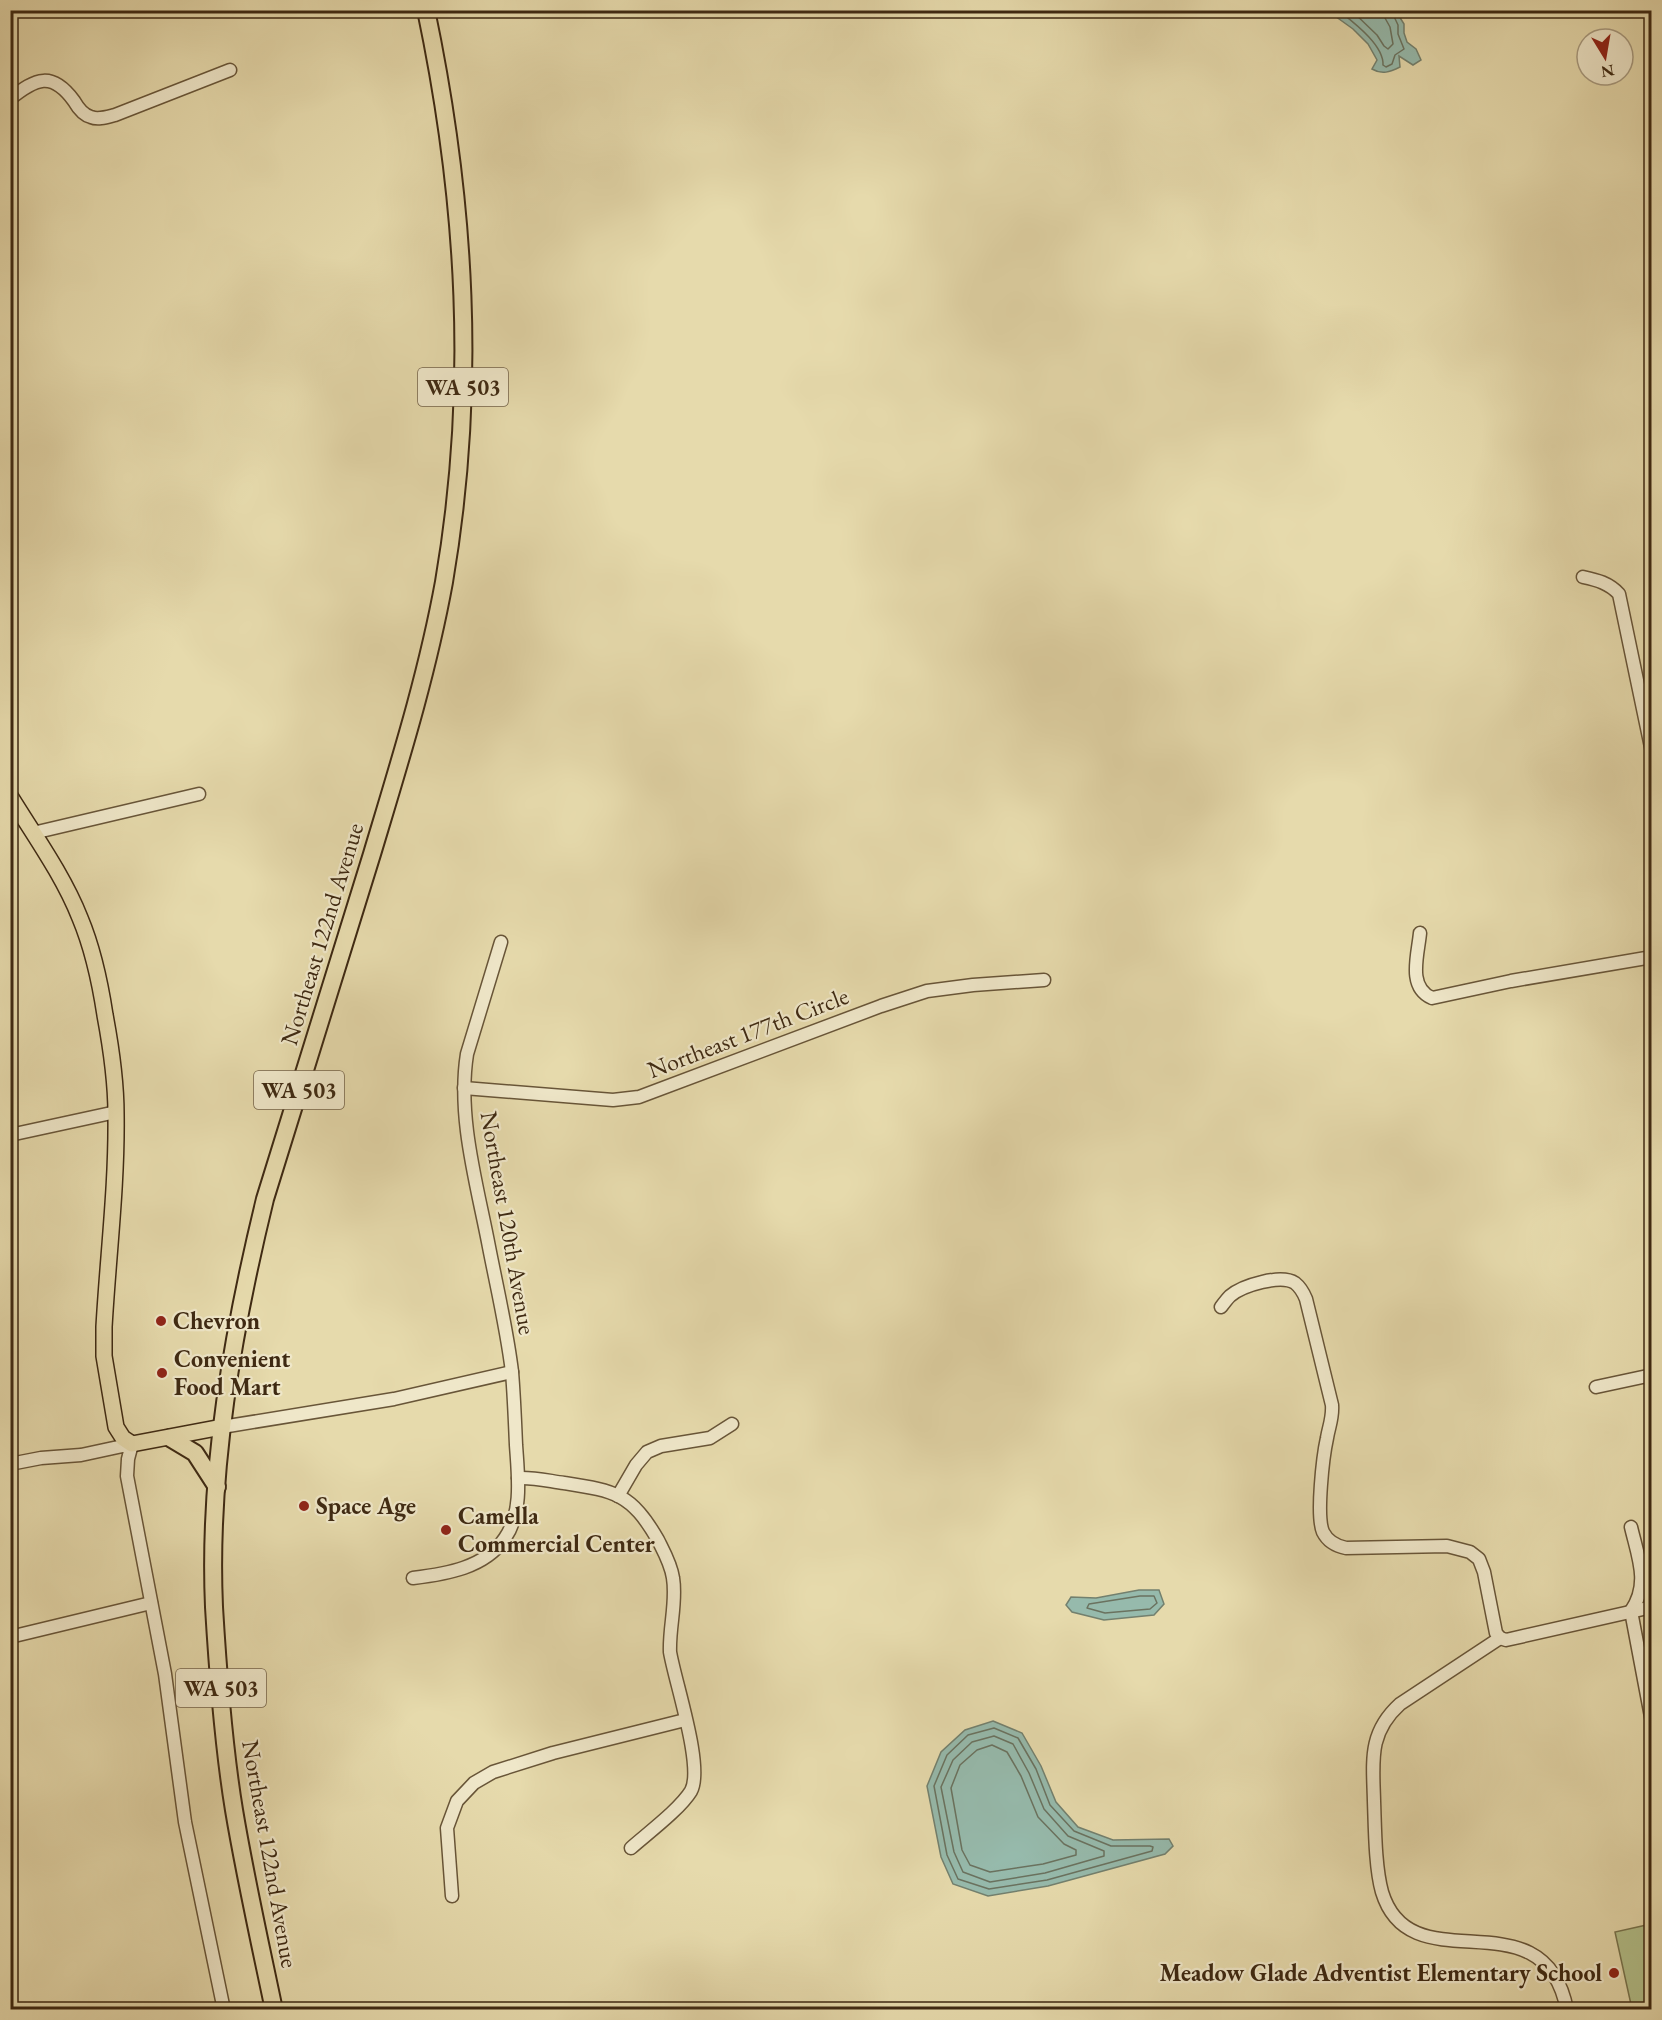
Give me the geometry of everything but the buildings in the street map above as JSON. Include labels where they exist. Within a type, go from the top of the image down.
[{"type":"highway","name":"Northeast 122nd Avenue","points":[[274,2010],[234,1809],[224,1730],[214,1606],[217,1487],[222,1427],[248,1270],[265,1199],[401,760],[424,675],[444,580],[455,499],[463,378],[462,284],[455,182],[445,106],[426,10]]},
{"type":"highway","points":[[170,1438],[195,1453],[217,1487]]},
{"type":"main road","points":[[10,796],[68,892],[88,938],[96,964],[107,1025],[116,1112],[115,1174],[106,1291],[104,1356],[116,1427],[123,1438],[132,1444],[222,1427]]},
{"type":"street","points":[[10,99],[35,82],[55,82],[63,87],[81,112],[90,117],[99,118],[115,115],[230,70]]},
{"type":"street","points":[[1583,577],[1607,584],[1619,594],[1652,752]]},
{"type":"street","points":[[33,833],[199,794]]},
{"type":"street","points":[[1420,933],[1416,979],[1424,994],[1432,998],[1511,981],[1652,957]]},
{"type":"street","name":"Northeast 120th Avenue","points":[[412,1578],[432,1576],[483,1560],[496,1550],[511,1529],[517,1503],[518,1478],[512,1372],[507,1335],[469,1144],[464,1088],[467,1054],[501,942]]},
{"type":"street","name":"Northeast 177th Circle","points":[[464,1088],[613,1100],[639,1097],[881,1005],[927,991],[1044,980]]},
{"type":"street","points":[[10,1135],[116,1112]]},
{"type":"street","points":[[1221,1307],[1229,1296],[1251,1285],[1282,1279],[1296,1284],[1306,1299],[1332,1405],[1332,1421],[1327,1438],[1322,1482],[1320,1520],[1324,1533],[1332,1543],[1346,1548],[1447,1546],[1470,1552],[1482,1565],[1496,1633],[1500,1638],[1506,1640],[1652,1607]]},
{"type":"street","points":[[222,1427],[394,1399],[512,1372]]},
{"type":"street","points":[[1596,1387],[1652,1375]]},
{"type":"street","points":[[618,1496],[636,1465],[647,1452],[661,1446],[710,1438],[732,1424]]},
{"type":"street","points":[[10,1464],[41,1458],[81,1455],[132,1444],[127,1476],[165,1674],[185,1822],[224,2010]]},
{"type":"street","points":[[518,1478],[599,1489],[629,1501],[641,1512],[670,1565],[674,1596],[669,1637],[670,1652],[694,1758],[695,1782],[682,1801],[631,1848]]},
{"type":"street","points":[[1631,1527],[1643,1582],[1638,1602],[1631,1611],[1652,1722]]},
{"type":"street","points":[[10,1637],[151,1603]]},
{"type":"street","points":[[1500,1638],[1400,1704],[1388,1716],[1381,1728],[1373,1755],[1380,1881],[1382,1892],[1396,1917],[1415,1932],[1445,1941],[1500,1943],[1535,1954],[1557,1978],[1567,2010]]},
{"type":"street","points":[[452,1896],[447,1828],[457,1801],[474,1783],[493,1772],[515,1764],[594,1741],[685,1720]]},
{"type":"green space","points":[[1651,1924],[1651,2009],[1632,2009],[1615,1932]]},
{"type":"water","points":[[1328,11],[1396,11],[1404,24],[1407,42],[1416,49],[1421,60],[1413,65],[1399,56],[1400,67],[1396,69],[1383,72],[1372,69],[1377,60],[1368,44],[1353,29]]},
{"type":"water","points":[[1139,1590],[1159,1590],[1164,1604],[1154,1615],[1104,1620],[1072,1612],[1066,1605],[1071,1597],[1096,1598]]},
{"type":"water","points":[[993,1721],[1022,1733],[1041,1766],[1056,1802],[1078,1827],[1113,1840],[1169,1839],[1173,1846],[1165,1854],[1048,1886],[988,1896],[953,1884],[941,1857],[927,1786],[941,1752],[965,1730]]},
{"type":"place","name":"Chevron","points":[[161,1321]]},
{"type":"place","name":"Convenient Food Mart","points":[[162,1373]]},
{"type":"place","name":"Space Age","points":[[304,1506]]},
{"type":"place","name":"Camella Commercial Center","points":[[446,1530]]},
{"type":"place","name":"Meadow Glade Adventist Elementary School","points":[[1614,1973]]}]
